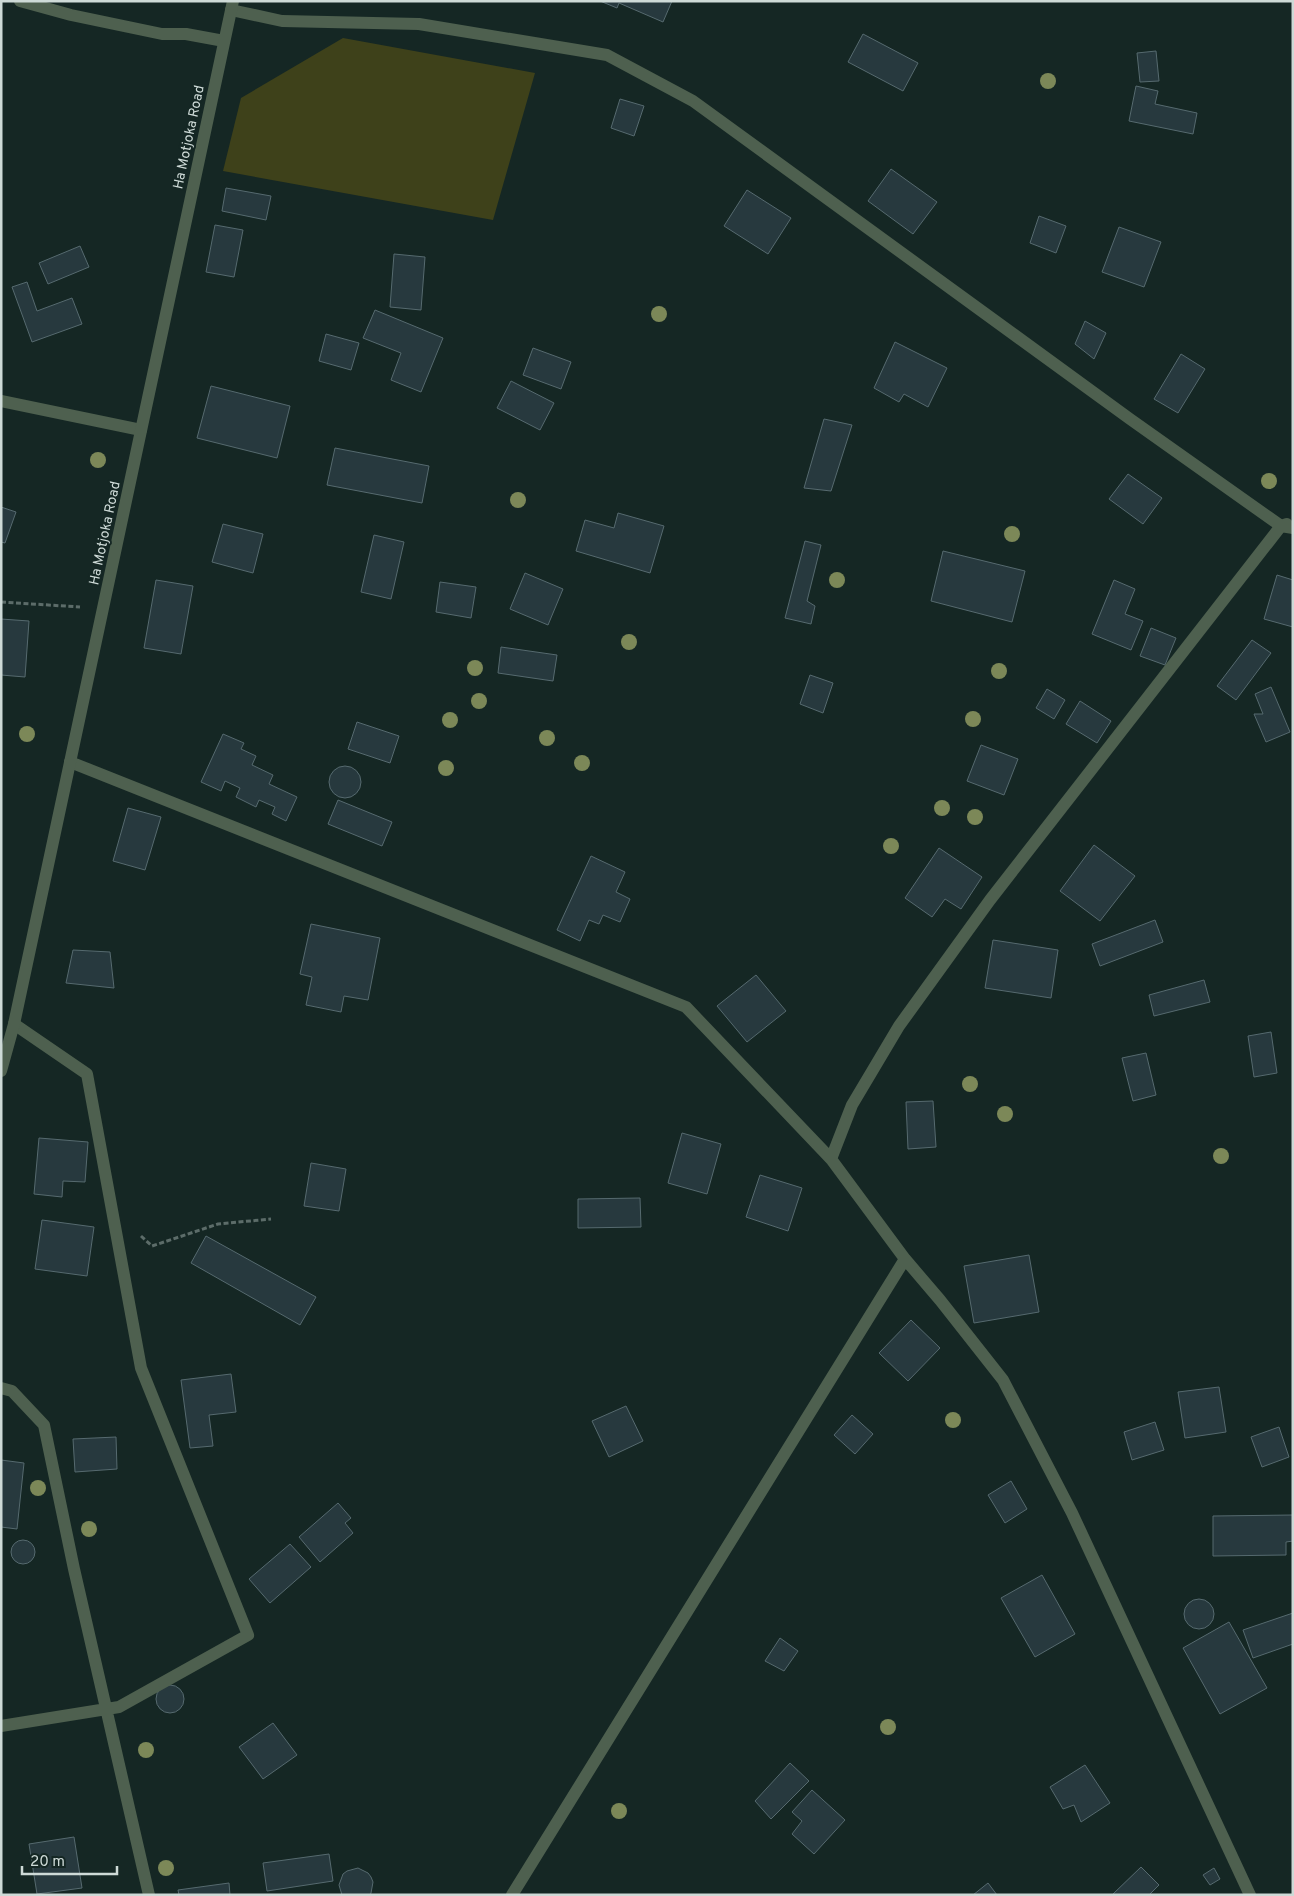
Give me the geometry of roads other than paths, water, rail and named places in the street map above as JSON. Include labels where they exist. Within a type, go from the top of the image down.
[{"type":"street","points":[[20,1],[71,15],[162,34],[186,34],[224,41]]},
{"type":"street","points":[[232,6],[282,21],[419,24],[607,55],[693,101],[1130,419],[1289,525],[990,900],[899,1026],[852,1105],[832,1159]]},
{"type":"street","name":"Ha Motjoka Road","points":[[1,1071],[14,1024],[232,6]]},
{"type":"street","points":[[1,401],[141,430]]},
{"type":"street","points":[[70,762],[686,1007],[832,1159],[905,1259],[1003,1380],[1072,1513],[1250,1895]]},
{"type":"street","points":[[1,1726],[119,1707],[248,1635],[141,1368],[87,1074],[14,1024]]},
{"type":"street","points":[[512,1895],[905,1259]]},
{"type":"street","points":[[1,1388],[12,1391],[44,1425],[149,1895]]}]
